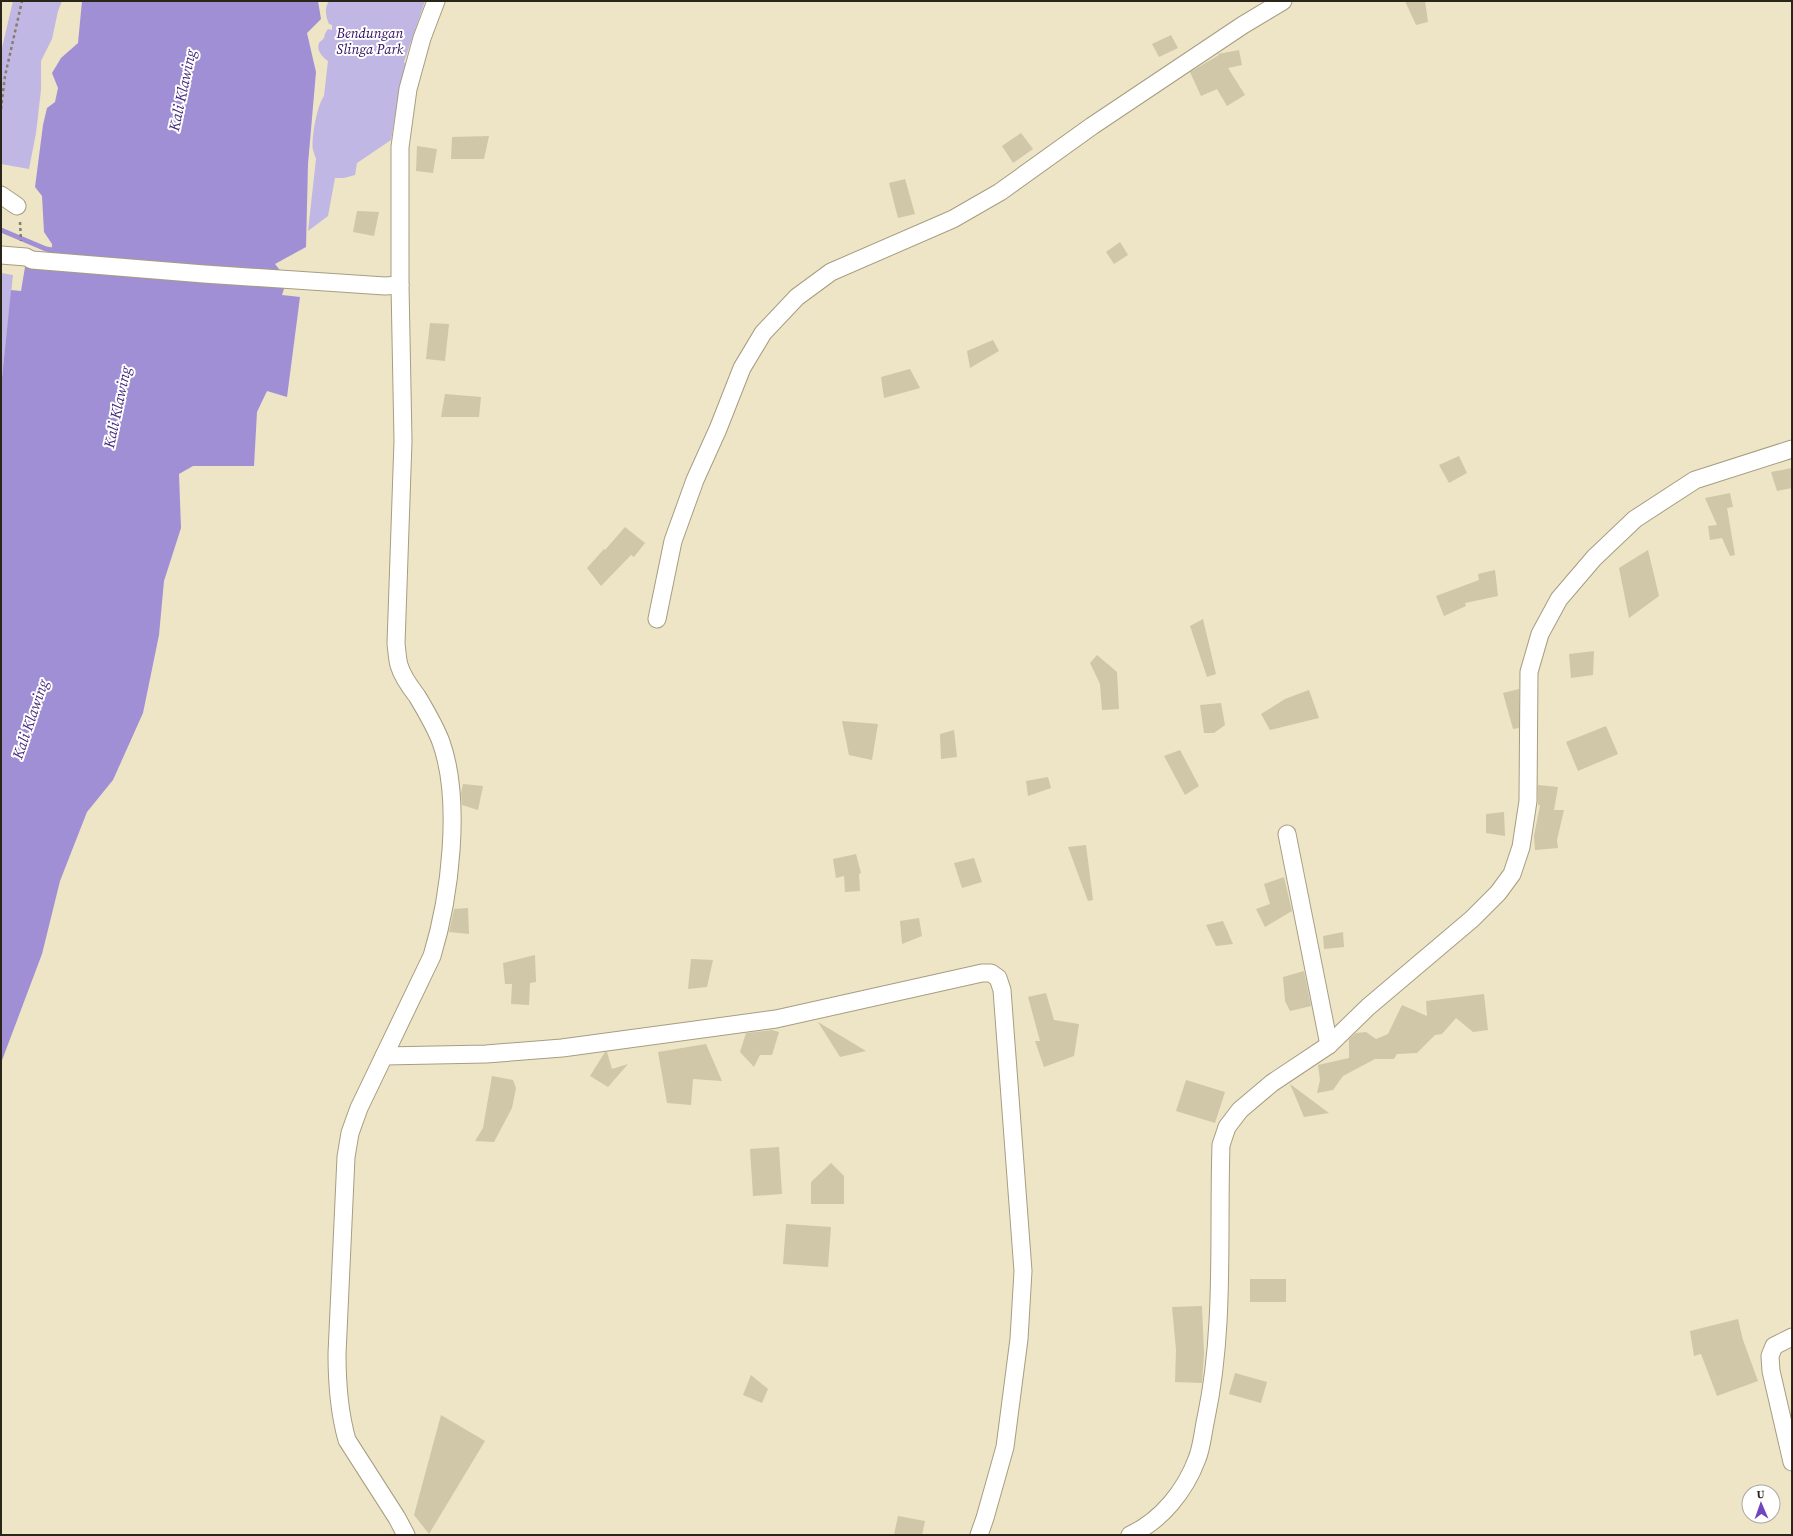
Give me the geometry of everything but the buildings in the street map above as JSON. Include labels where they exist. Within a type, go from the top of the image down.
[{"type":"street","points":[[406,1535],[397,1518],[347,1440],[343,1427],[337,1379],[346,1158],[350,1133],[359,1108],[432,956],[440,931],[447,887],[453,820],[449,774],[441,742],[428,713],[409,684],[399,665],[396,644],[403,440],[392,285],[400,146],[408,89],[422,38],[436,1]]},
{"type":"street","points":[[657,618],[673,541],[695,480],[718,429],[742,368],[763,333],[797,297],[831,272],[953,220],[1000,192],[1092,126],[1243,25],[1283,1]]},
{"type":"street","points":[[1,195],[17,206]]},
{"type":"street","points":[[1,256],[26,257],[32,260],[188,273],[392,285]]},
{"type":"street","points":[[1130,1535],[1145,1528],[1175,1500],[1197,1459],[1210,1398],[1218,1333],[1221,1145],[1227,1127],[1240,1110],[1272,1083],[1329,1044],[1368,1007],[1472,919],[1498,893],[1512,874],[1521,847],[1528,801],[1529,672],[1540,634],[1559,599],[1594,558],[1635,519],[1695,480],[1792,449]]},
{"type":"street","points":[[1287,834],[1329,1044]]},
{"type":"street","points":[[384,1056],[486,1054],[562,1048],[776,1019],[982,973],[991,973],[998,978],[1002,990],[1006,1034],[1023,1271],[1019,1339],[1005,1447],[986,1518],[979,1535]]},
{"type":"street","points":[[1792,1337],[1774,1346],[1770,1356],[1771,1371],[1792,1462]]},
{"type":"path","points":[[1,109],[5,76],[22,1]]},
{"type":"path","points":[[17,206],[20,214],[22,253],[26,257]]},
{"type":"green space","points":[[13,1],[62,1],[58,11],[52,39],[41,61],[41,90],[36,133],[29,169],[1,164],[1,52]]},
{"type":"green space","name":"Bendungan Slinga Park","points":[[329,1],[425,1],[404,62],[407,66],[401,112],[395,116],[391,140],[357,163],[355,175],[344,178],[335,178],[328,216],[308,231],[316,159],[313,150],[314,130],[321,100],[324,96],[328,61],[320,54],[318,46],[328,29],[332,30],[332,25],[329,24],[326,12],[326,7]]},
{"type":"green space","points":[[1,273],[13,275],[1,387]]},
{"type":"water","name":"Kali Klawing","points":[[82,1],[318,1],[321,19],[307,33],[316,72],[308,164],[306,247],[275,264],[287,279],[282,295],[300,297],[287,397],[267,391],[257,412],[254,466],[193,466],[179,474],[181,528],[164,581],[159,635],[143,713],[113,780],[87,812],[60,881],[42,954],[1,1063],[1,387],[11,290],[21,291],[25,267],[51,268],[52,244],[44,232],[42,196],[35,187],[43,125],[47,108],[55,102],[58,88],[52,73],[61,58],[78,43]]},
{"type":"waterway","points":[[1,230],[46,249],[58,251]]}]
